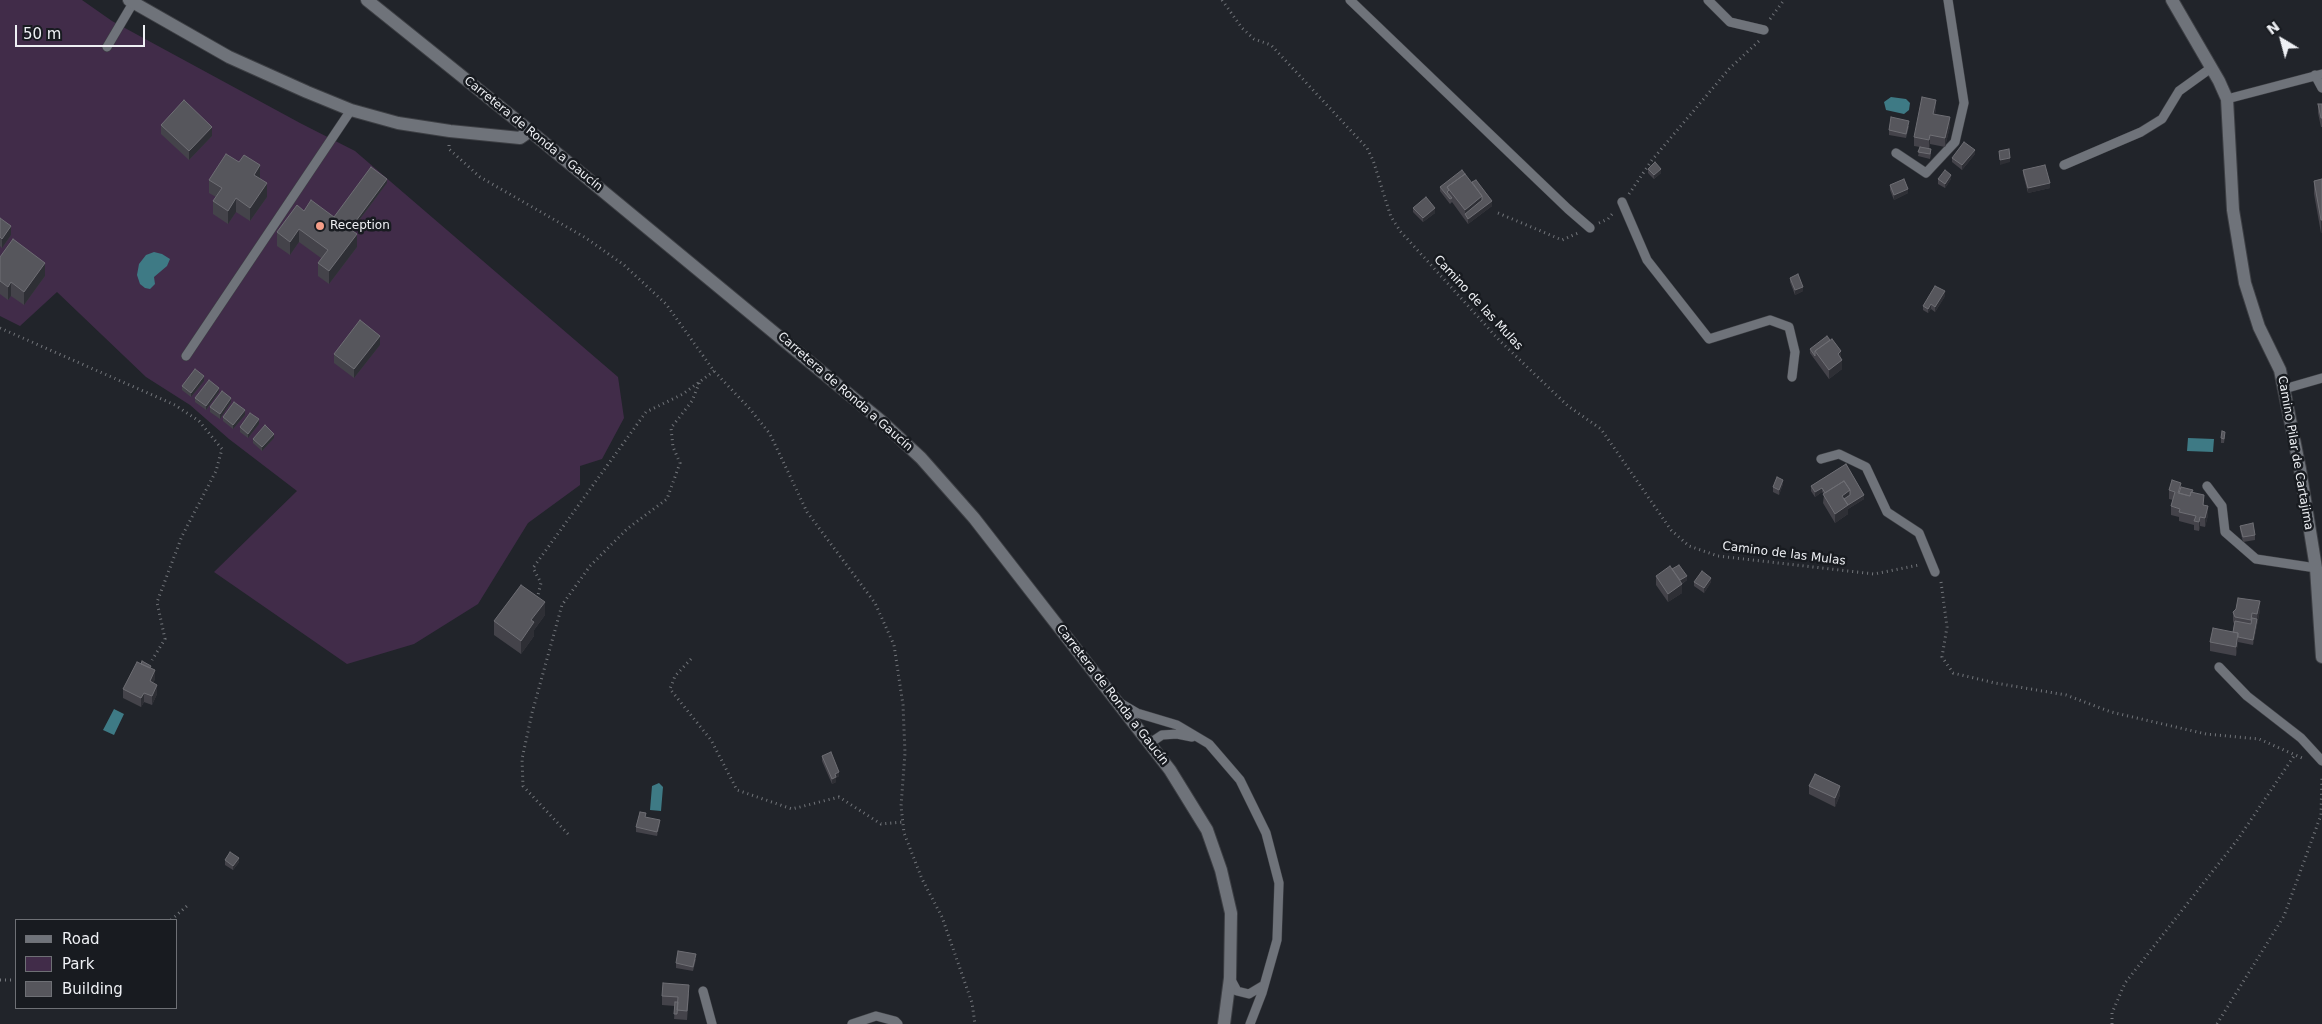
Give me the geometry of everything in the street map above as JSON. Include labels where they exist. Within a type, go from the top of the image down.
[{"type":"main road","name":"Carretera de Ronda a Gaucín","points":[[367,0],[530,131],[880,420],[921,458],[974,518],[1152,746],[1190,799],[1207,830],[1221,870],[1231,913],[1230,978],[1224,1024]]},
{"type":"main road","name":"Camino Pilar de Cartajima","points":[[2172,0],[2227,99],[2233,210],[2245,283],[2259,328],[2280,370],[2284,389],[2300,469],[2316,568],[2322,657]]},
{"type":"main road","points":[[131,1],[229,57],[351,110],[398,123],[450,131],[520,138],[530,131]]},
{"type":"lane","points":[[1350,0],[1590,228]]},
{"type":"lane","points":[[1708,0],[1730,22],[1764,30]]},
{"type":"lane","points":[[1896,153],[1926,173],[1955,142],[1964,103],[1948,0]]},
{"type":"lane","points":[[107,47],[131,1]]},
{"type":"lane","points":[[2064,165],[2140,132],[2162,119],[2179,91],[2211,68]]},
{"type":"lane","points":[[2227,99],[2318,74],[2322,88]]},
{"type":"lane","points":[[186,356],[351,110]]},
{"type":"lane","points":[[1622,202],[1646,260],[1709,339],[1770,320],[1789,328],[1795,352],[1792,377]]},
{"type":"lane","points":[[2284,389],[2322,378]]},
{"type":"lane","points":[[1821,459],[1839,454],[1866,466],[1887,512],[1919,533],[1935,572]]},
{"type":"lane","points":[[2207,486],[2222,506],[2225,532],[2256,558],[2316,568]]},
{"type":"lane","points":[[2219,667],[2247,696],[2301,738],[2322,761]]},
{"type":"lane","points":[[1118,701],[1136,713],[1177,725],[1208,744],[1240,780],[1268,841],[1279,883],[1277,940],[1250,1024]]},
{"type":"lane","points":[[1152,746],[1153,740],[1162,735],[1177,734],[1200,739]]},
{"type":"lane","points":[[1230,978],[1237,991],[1243,993],[1249,994],[1264,985]]},
{"type":"lane","points":[[703,991],[712,1024]]},
{"type":"lane","points":[[852,1024],[876,1016],[898,1024]]},
{"type":"path","name":"Camino de las Mulas","points":[[1222,0],[1242,28],[1254,39],[1271,44],[1366,148],[1373,160],[1391,217],[1401,232],[1499,340],[1568,406],[1601,429],[1671,530],[1689,546],[1718,556],[1874,574],[1909,566],[1926,565],[1935,572]]},
{"type":"path","points":[[1498,213],[1562,240],[1608,219],[1652,160],[1729,68],[1758,42],[1784,0]]},
{"type":"path","points":[[450,131],[449,148],[480,177],[586,238],[624,265],[666,304],[714,370],[770,434],[807,512],[875,603],[894,645],[903,705],[905,753],[901,806],[904,833],[918,870],[942,917],[972,1002],[976,1024]]},
{"type":"path","points":[[0,328],[175,405],[199,421],[222,449],[216,471],[182,536],[157,602],[165,639],[152,660]]},
{"type":"path","points":[[537,600],[541,583],[533,568],[646,412],[683,394],[714,370]]},
{"type":"path","points":[[568,834],[523,786],[522,759],[532,714],[562,605],[590,566],[628,529],[667,499],[680,463],[673,447],[671,428],[692,401],[700,381]]},
{"type":"path","points":[[1935,572],[1940,576],[1947,627],[1942,657],[1953,673],[1995,683],[2066,695],[2110,712],[2206,734],[2259,739],[2294,756],[2309,760]]},
{"type":"path","points":[[691,659],[674,676],[670,689],[711,740],[737,790],[792,808],[839,797],[880,824],[903,822]]},
{"type":"path","points":[[2112,1024],[2112,1013],[2126,983],[2238,839],[2294,756]]},
{"type":"path","points":[[2217,1024],[2284,916],[2320,821],[2322,777]]},
{"type":"path","points":[[171,919],[188,905]]},
{"type":"path","points":[[0,980],[15,980]]},
{"type":"green space","points":[[0,0],[82,0],[112,21],[355,151],[618,377],[624,418],[602,459],[580,466],[580,485],[528,523],[478,604],[414,644],[347,664],[214,572],[297,491],[229,439],[190,405],[146,377],[57,292],[20,326],[0,316]]},
{"type":"water","points":[[1891,97],[1906,99],[1910,103],[1909,110],[1904,114],[1886,110],[1884,102]]},
{"type":"water","points":[[154,252],[170,259],[167,266],[154,277],[155,284],[150,289],[140,284],[137,275],[139,264],[146,255]]},
{"type":"water","points":[[2188,438],[2214,439],[2213,452],[2187,451]]},
{"type":"water","points":[[114,709],[124,714],[114,735],[103,730]]},
{"type":"water","points":[[659,783],[663,787],[661,811],[650,810],[652,786]]},
{"type":"building","points":[[1922,97],[1936,100],[1933,114],[1950,117],[1945,138],[1930,135],[1929,140],[1914,137]]},
{"type":"building","points":[[184,100],[212,127],[189,151],[161,125]]},
{"type":"building","points":[[2318,104],[2322,104],[2322,118],[2321,118]]},
{"type":"building","points":[[1891,117],[1909,121],[1906,134],[1889,130]]},
{"type":"building","points":[[1964,142],[1975,150],[1962,165],[1952,158]]},
{"type":"building","points":[[1920,147],[1931,149],[1930,154],[1918,152]]},
{"type":"building","points":[[2009,149],[2010,158],[2000,160],[1999,151]]},
{"type":"building","points":[[226,154],[239,162],[244,155],[260,165],[254,175],[267,183],[250,208],[236,198],[228,211],[213,201],[222,188],[209,180]]},
{"type":"building","points":[[1655,162],[1661,169],[1654,175],[1648,169]]},
{"type":"building","points":[[2045,165],[2050,183],[2028,188],[2023,170]]},
{"type":"building","points":[[371,167],[387,179],[350,229],[334,217]]},
{"type":"building","points":[[1462,170],[1465,174],[1447,187],[1449,190],[1447,192],[1452,198],[1450,199],[1440,187]]},
{"type":"building","points":[[1945,170],[1951,175],[1945,184],[1938,179]]},
{"type":"building","points":[[1465,174],[1482,196],[1465,210],[1447,187]]},
{"type":"building","points":[[1904,179],[1908,189],[1894,195],[1890,185]]},
{"type":"building","points":[[2322,179],[2322,220],[2321,220],[2314,181]]},
{"type":"building","points":[[1476,180],[1492,201],[1468,219],[1465,214],[1482,200],[1482,196],[1472,182]]},
{"type":"building","points":[[1426,197],[1435,208],[1423,218],[1413,208]]},
{"type":"building","points":[[311,200],[357,234],[329,271],[318,263],[328,250],[299,229],[290,242],[277,232],[297,205],[304,211]]},
{"type":"building","points":[[0,218],[11,226],[2,239],[0,237]]},
{"type":"building","points":[[13,239],[45,263],[24,292],[11,282],[8,287],[0,281],[0,257]]},
{"type":"building","points":[[1798,274],[1803,287],[1795,290],[1790,278]]},
{"type":"building","points":[[1935,286],[1945,291],[1935,307],[1931,304],[1928,309],[1923,306]]},
{"type":"building","points":[[360,320],[380,336],[354,369],[334,354]]},
{"type":"building","points":[[1827,336],[1830,340],[1815,351],[1815,356],[1810,349]]},
{"type":"building","points":[[1832,339],[1841,351],[1838,354],[1842,360],[1829,370],[1815,351]]},
{"type":"building","points":[[195,369],[204,376],[191,393],[182,386]]},
{"type":"building","points":[[209,380],[219,388],[206,406],[195,398]]},
{"type":"building","points":[[222,391],[231,398],[220,414],[210,407]]},
{"type":"building","points":[[234,402],[245,410],[233,425],[223,417]]},
{"type":"building","points":[[250,413],[259,419],[248,434],[240,427]]},
{"type":"building","points":[[265,425],[274,434],[262,447],[253,439]]},
{"type":"building","points":[[2222,431],[2225,432],[2224,439],[2221,438]]},
{"type":"building","points":[[1846,464],[1864,495],[1848,505],[1844,499],[1850,495],[1850,490],[1844,481],[1825,493],[1822,488],[1815,492],[1811,486]]},
{"type":"building","points":[[1777,477],[1783,480],[1779,490],[1773,487]]},
{"type":"building","points":[[2172,480],[2181,483],[2178,493],[2190,496],[2191,492],[2204,495],[2203,505],[2208,506],[2205,518],[2200,517],[2199,522],[2194,521],[2196,516],[2179,512],[2180,509],[2171,506],[2175,492],[2169,490]]},
{"type":"building","points":[[1844,481],[1850,490],[1842,496],[1848,505],[1835,514],[1823,494]]},
{"type":"building","points":[[2181,487],[2193,490],[2190,496],[2179,493]]},
{"type":"building","points":[[2253,523],[2255,535],[2243,537],[2240,526]]},
{"type":"building","points":[[1679,565],[1687,576],[1680,580],[1672,569]]},
{"type":"building","points":[[1670,566],[1682,584],[1668,594],[1656,576]]},
{"type":"building","points":[[1702,571],[1711,578],[1704,588],[1694,582]]},
{"type":"building","points":[[521,585],[545,602],[531,620],[534,622],[521,641],[494,621]]},
{"type":"building","points":[[2238,598],[2260,601],[2257,614],[2252,613],[2251,620],[2235,617],[2233,612],[2236,609]]},
{"type":"building","points":[[2252,618],[2257,619],[2253,640],[2238,637],[2238,633],[2233,632],[2235,621],[2251,624]]},
{"type":"building","points":[[2213,628],[2238,633],[2236,647],[2210,642]]},
{"type":"building","points":[[142,661],[151,666],[150,668],[141,664]]},
{"type":"building","points":[[137,662],[155,670],[150,681],[157,685],[152,696],[144,693],[141,698],[123,689]]},
{"type":"building","points":[[831,752],[839,772],[832,779],[822,756]]},
{"type":"building","points":[[1815,774],[1840,786],[1835,798],[1809,786]]},
{"type":"building","points":[[640,812],[646,813],[645,817],[660,820],[657,832],[636,827]]},
{"type":"building","points":[[230,852],[239,858],[233,866],[225,860]]},
{"type":"building","points":[[678,951],[696,954],[693,967],[676,963]]},
{"type":"building","points":[[663,983],[689,985],[687,1011],[677,1010],[678,997],[662,996]]},
{"type":"building","points":[[675,1002],[678,1002],[677,1014],[674,1014]]},
{"type":"place","name":"Reception","points":[[320,226]]}]
